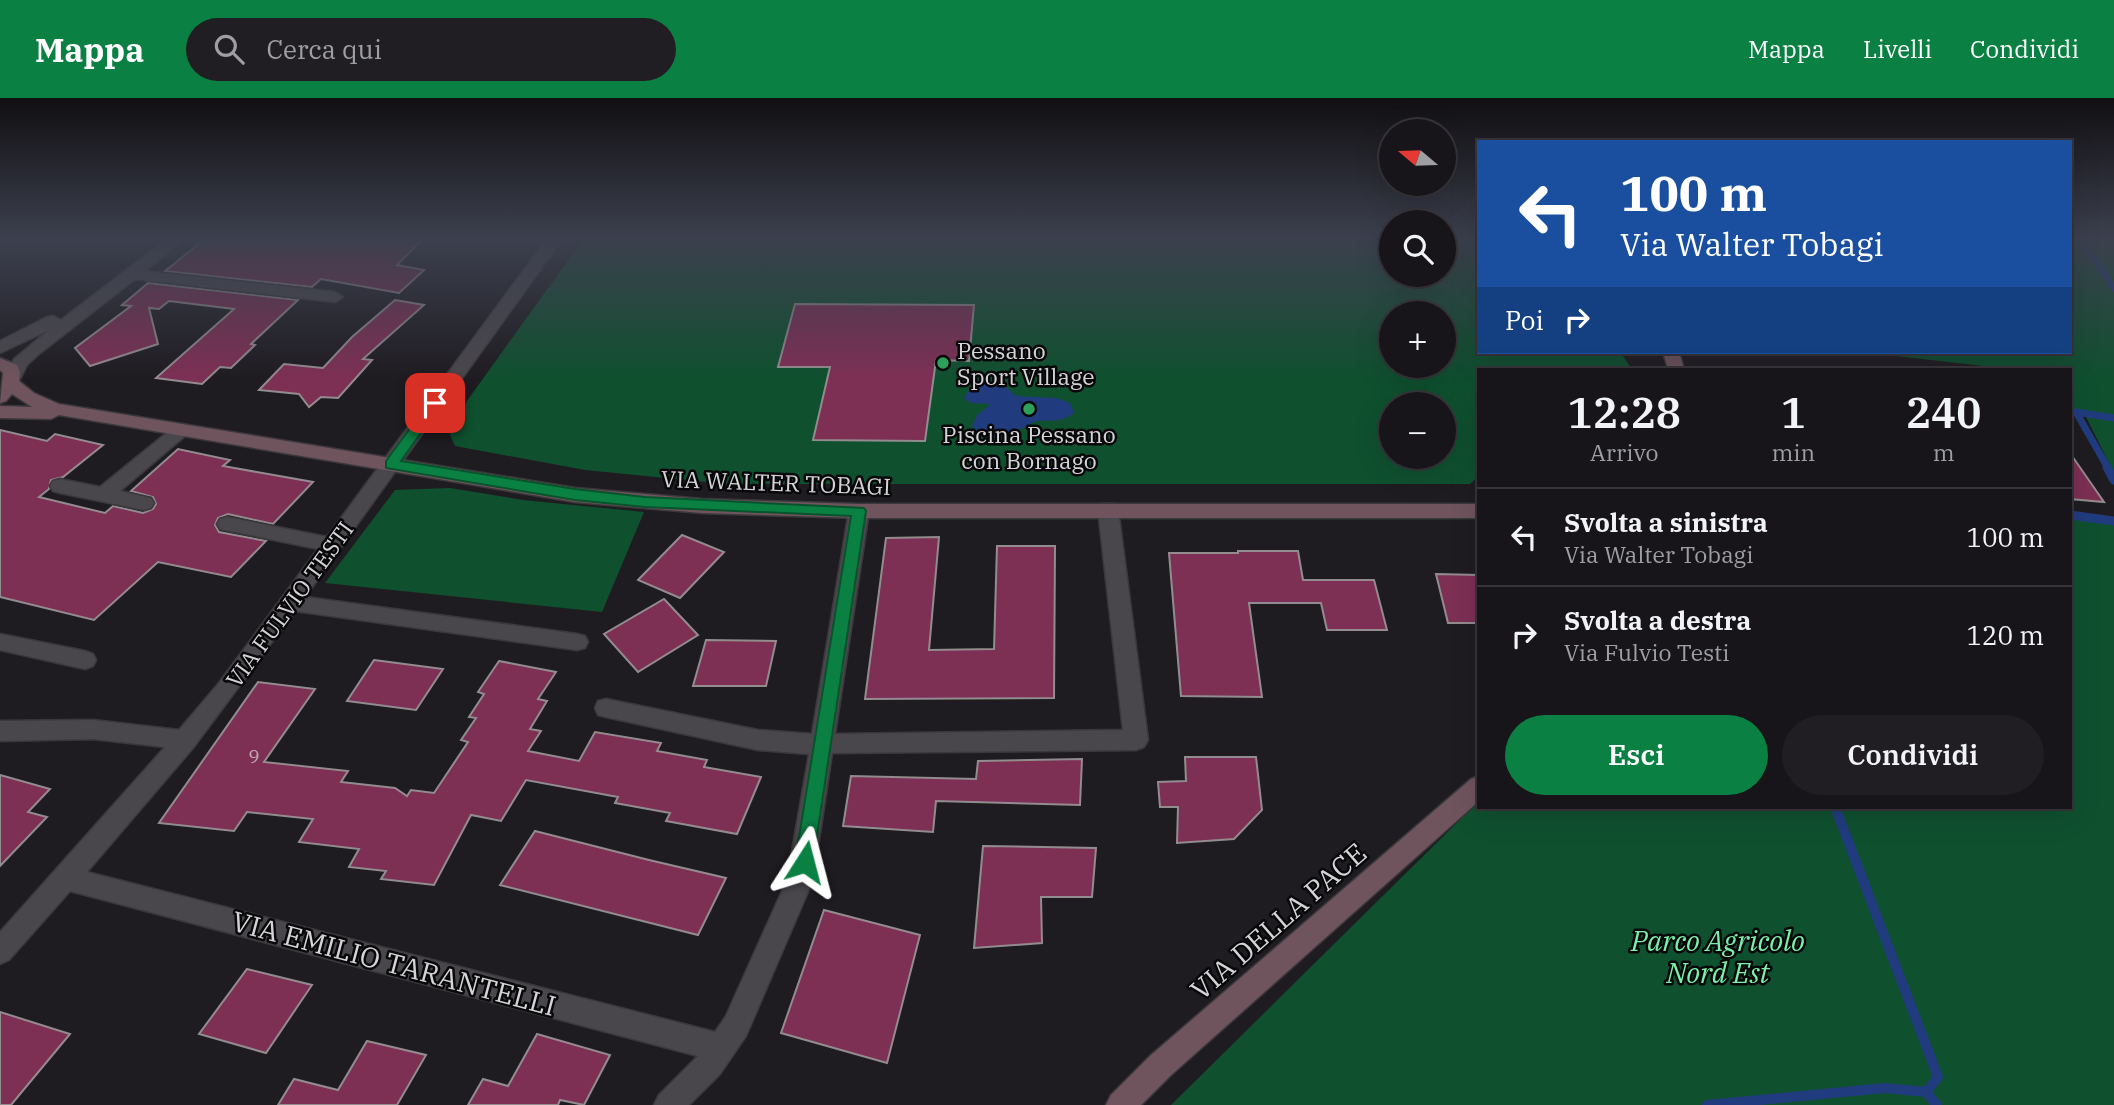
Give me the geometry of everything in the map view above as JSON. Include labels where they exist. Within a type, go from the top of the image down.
[{"type":"street","points":[[8,386],[20,363],[33,350],[118,285]]},
{"type":"street","points":[[229,285],[335,297]]},
{"type":"street","name":"VIA FULVIO TESTI","points":[[0,951],[185,741],[292,603],[521,285]]},
{"type":"street","points":[[0,348],[113,289]]},
{"type":"street","name":"VIA WALTER TOBAGI","points":[[0,363],[11,369],[8,386],[36,402],[92,416],[575,495],[645,502],[859,511],[1474,510]]},
{"type":"street","name":"VIA WALTER TOBAGI","points":[[0,412],[92,416]]},
{"type":"street","points":[[103,495],[180,430]]},
{"type":"street","points":[[60,486],[144,503]]},
{"type":"street","points":[[606,708],[770,742],[823,744],[1136,740],[1108,509]]},
{"type":"street","points":[[669,1105],[722,1048],[743,1011],[800,880],[859,511]]},
{"type":"street","points":[[227,524],[333,545]]},
{"type":"street","points":[[292,603],[577,642]]},
{"type":"street","points":[[0,642],[85,660]]},
{"type":"street","points":[[0,731],[93,729],[185,741]]},
{"type":"street","name":"VIA DELLA PACE","points":[[1122,1105],[1160,1066],[1477,788]]},
{"type":"street","name":"VIA EMILIO TARANTELLI","points":[[65,878],[722,1048]]},
{"type":"green space","name":"Pessano Sport Village","points":[[550,285],[1477,285],[1477,354],[1621,354],[1631,368],[1477,368],[1477,478],[1470,484],[726,484],[585,470],[455,446],[450,435],[454,419]]},
{"type":"green space","points":[[2072,285],[2114,285],[2114,473],[2084,413],[2072,411],[2072,368],[2001,368],[1879,354],[2072,354]]},
{"type":"green space","points":[[450,488],[523,500],[644,512],[602,612],[325,583],[395,490]]},
{"type":"green space","name":"Parco Agricolo Nord Est","points":[[2072,515],[2114,521],[2114,1105],[1171,1105],[1477,803],[1477,809],[2072,809]]},
{"type":"water","name":"Piscina Pessano con Bornago","points":[[991,381],[1005,386],[1016,396],[1056,398],[1070,403],[1074,413],[1061,419],[1037,421],[1001,437],[986,436],[972,426],[977,415],[991,404],[971,403],[964,398],[971,387]]},
{"type":"building","points":[[146,285],[298,300],[251,344],[255,345],[231,368],[220,367],[202,384],[156,378],[234,309],[169,301],[159,309],[149,308],[158,344],[90,366],[75,348],[131,306],[122,305]]},
{"type":"building","points":[[354,285],[408,285],[399,293]]},
{"type":"building","points":[[395,300],[424,305],[363,359],[372,360],[338,398],[321,397],[309,407],[299,394],[259,390],[284,364],[323,368],[352,337]]},
{"type":"building","points":[[795,304],[974,305],[969,361],[936,360],[925,441],[813,440],[830,367],[778,367]]},
{"type":"building","points":[[0,430],[47,441],[55,434],[103,445],[63,477],[51,480],[49,489],[39,497],[105,513],[113,506],[143,513],[153,509],[156,504],[153,497],[131,491],[178,449],[230,460],[223,466],[313,482],[273,524],[228,514],[218,518],[215,525],[219,532],[266,541],[231,577],[158,562],[94,620],[0,597]]},
{"type":"building","points":[[2072,456],[2104,502],[2072,499]]},
{"type":"building","points":[[682,535],[724,552],[680,598],[638,580]]},
{"type":"building","points":[[939,537],[929,650],[994,649],[997,546],[1055,546],[1054,698],[865,699],[886,538]]},
{"type":"building","points":[[1298,551],[1303,580],[1374,580],[1387,630],[1327,630],[1321,603],[1249,603],[1262,697],[1181,696],[1169,553]]},
{"type":"building","points":[[1436,574],[1477,575],[1477,623],[1448,623]]},
{"type":"building","points":[[664,599],[698,635],[638,672],[604,634]]},
{"type":"building","points":[[706,640],[776,641],[766,686],[693,686]]},
{"type":"building","points":[[374,660],[443,669],[416,710],[347,701]]},
{"type":"building","points":[[499,661],[556,672],[538,699],[547,701],[530,729],[541,731],[528,751],[579,761],[595,732],[661,743],[657,751],[707,760],[704,767],[761,777],[737,834],[666,821],[670,813],[615,803],[618,797],[526,780],[501,821],[471,815],[434,885],[381,879],[386,871],[349,867],[359,849],[299,842],[313,819],[247,812],[234,831],[159,823],[258,682],[315,689],[264,762],[348,771],[341,782],[395,788],[407,796],[411,790],[434,793],[468,742],[461,740],[476,718],[469,717],[484,694],[478,692]]},
{"type":"building","points":[[1185,757],[1256,757],[1262,810],[1234,839],[1177,843],[1178,807],[1160,807],[1158,782],[1186,781]]},
{"type":"building","points":[[1082,759],[1080,805],[936,801],[933,832],[843,826],[851,776],[976,779],[978,761]]},
{"type":"building","points":[[0,775],[50,789],[28,812],[47,817],[0,866]]},
{"type":"building","points":[[535,831],[726,878],[698,935],[500,885]]},
{"type":"building","points":[[983,846],[1096,848],[1092,897],[1041,897],[1042,943],[974,948]]},
{"type":"building","points":[[824,910],[920,935],[887,1063],[781,1033]]},
{"type":"building","points":[[247,969],[312,985],[266,1053],[199,1034]]},
{"type":"building","points":[[0,1012],[70,1034],[11,1105],[0,1105]]},
{"type":"building","points":[[537,1034],[610,1055],[584,1105],[560,1100],[558,1105],[468,1105],[483,1079],[508,1086]]},
{"type":"building","points":[[367,1041],[426,1055],[397,1105],[278,1105],[294,1079],[338,1090]]},
{"type":"waterway","points":[[2108,468],[2076,412],[2114,418]]},
{"type":"waterway","points":[[2107,467],[2114,480]]},
{"type":"waterway","points":[[2072,515],[2114,521]]},
{"type":"waterway","points":[[1836,809],[1938,1077],[1926,1092]]},
{"type":"waterway","points":[[1707,1105],[1885,1088],[1926,1092]]},
{"type":"waterway","points":[[1926,1092],[1937,1105]]},
{"type":"place","name":"Pessano Sport Village","points":[[943,363]]},
{"type":"place","name":"Piscina Pessano con Bornago","points":[[1029,409]]},
{"type":"route","points":[[435,403],[391,464],[575,495],[702,506],[859,511],[805,862]]}]
